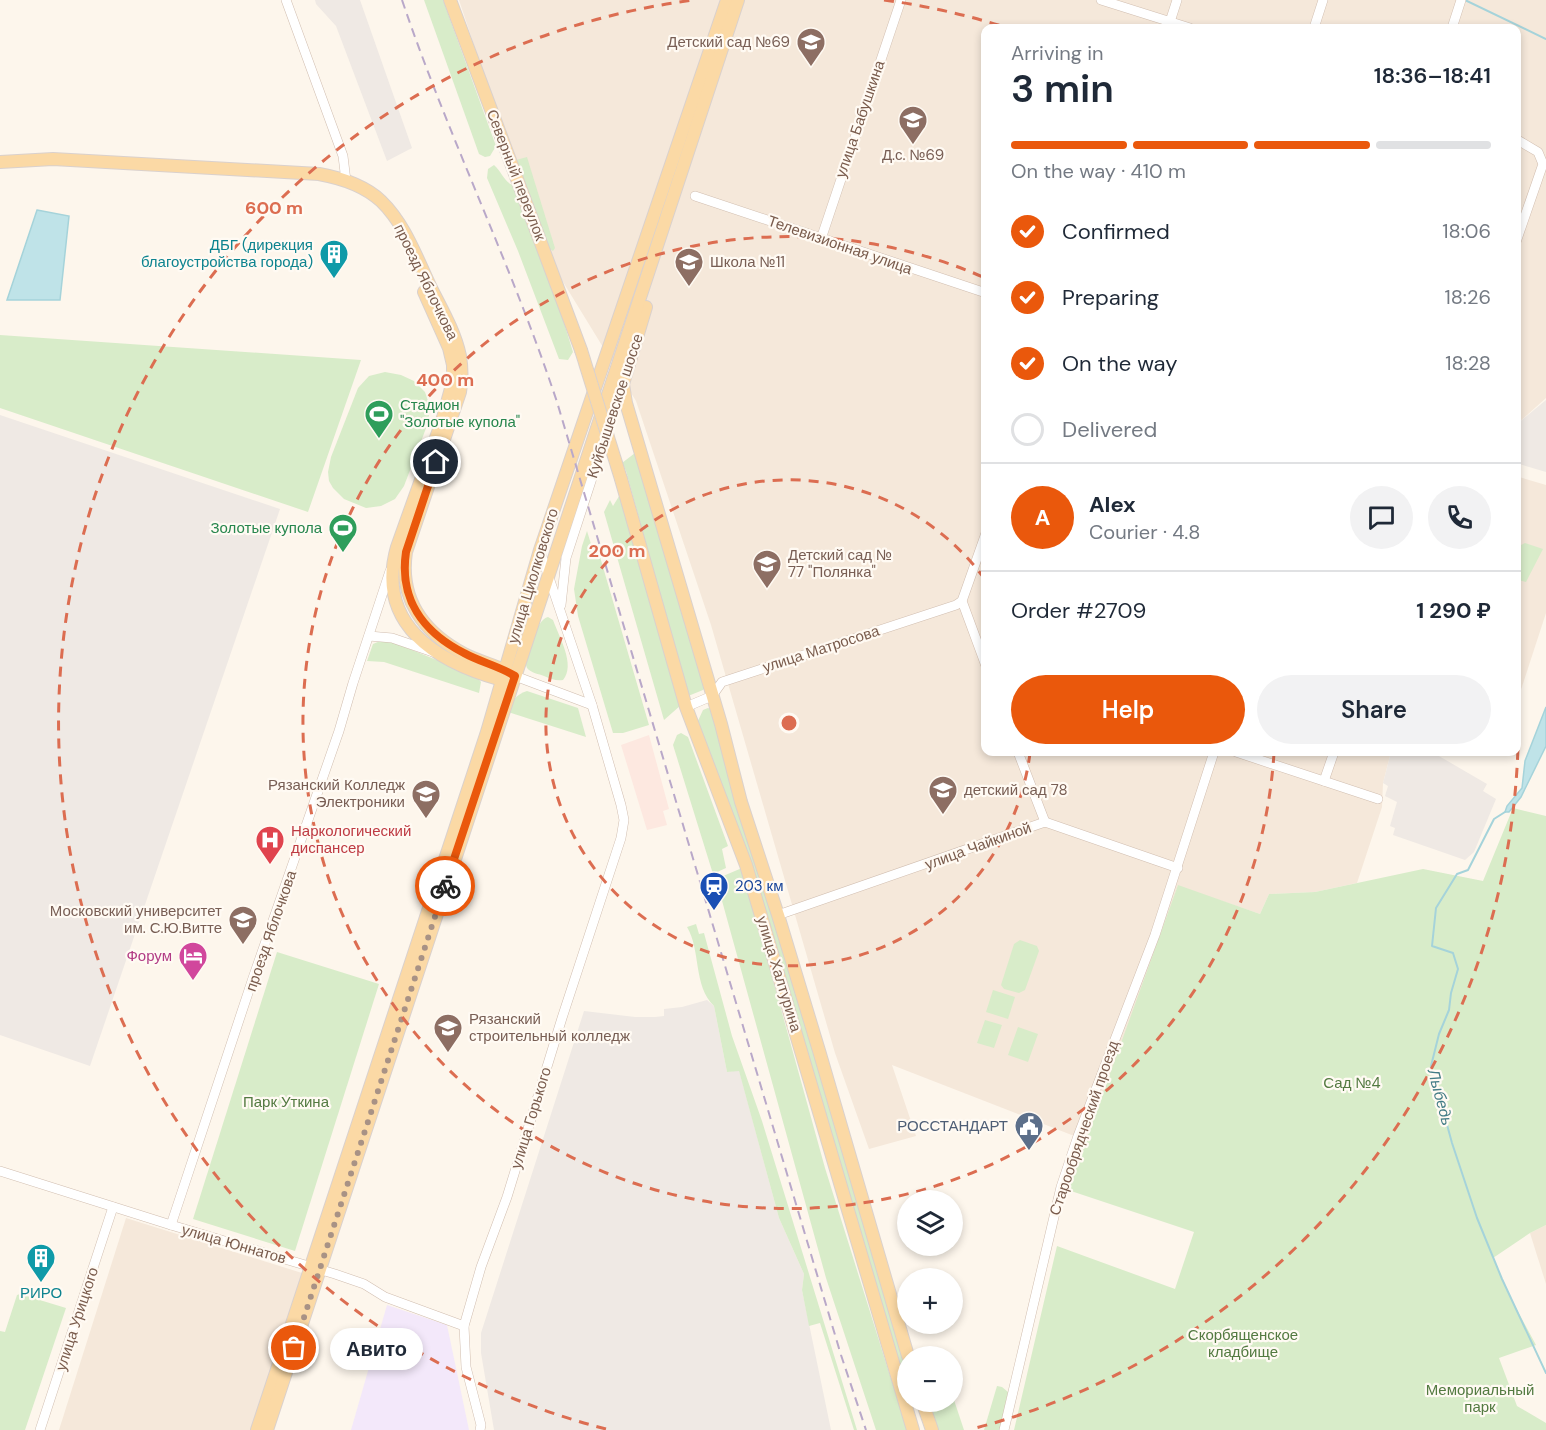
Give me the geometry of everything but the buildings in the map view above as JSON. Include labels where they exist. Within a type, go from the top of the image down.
[{"type":"main road","name":"Северный переулок","points":[[450,0],[581,350]]},
{"type":"main road","name":"улица Циолковского","points":[[257,1430],[272,1400],[316,1268],[507,675],[540,550],[727,0]]},
{"type":"main road","name":"Куйбышевское шоссе","points":[[638,307],[738,0]]},
{"type":"main road","name":"проезд Яблочкова","points":[[0,162],[65,160],[319,174],[346,181],[366,190],[380,201],[398,224],[452,330],[462,366],[460,392],[406,552],[404,567],[409,598],[425,624],[449,645],[507,675]]},
{"type":"main road","name":"проезд Яблочкова","points":[[346,181],[370,200],[395,233],[442,331],[453,365],[449,400],[393,563],[392,587],[396,604],[404,620],[425,644],[440,655],[477,673],[507,675]]},
{"type":"main road","name":"Куйбышевское шоссе","points":[[623,384],[646,309],[673,201]]},
{"type":"main road","name":"улица Циолковского","points":[[507,675],[548,573],[638,307]]},
{"type":"main road","name":"улица Халтурина","points":[[581,350],[621,479],[686,707],[746,865],[913,1430]]},
{"type":"main road","name":"улица Халтурина","points":[[623,384],[626,403],[741,802],[778,915],[905,1346]]},
{"type":"main road","name":"улица Циолковского","points":[[267,1430],[272,1400]]},
{"type":"main road","points":[[926,1412],[932,1430]]},
{"type":"street","points":[[286,0],[343,156],[346,181]]},
{"type":"street","name":"улица Бабушкина","points":[[821,239],[901,0]]},
{"type":"street","points":[[1101,0],[1166,24]]},
{"type":"street","points":[[1169,24],[1177,0]]},
{"type":"street","points":[[1315,24],[1323,0]]},
{"type":"street","points":[[1453,24],[1461,0]]},
{"type":"street","points":[[1521,142],[1538,152],[1543,164],[1521,228]]},
{"type":"street","name":"Телевизионная улица","points":[[695,196],[981,291]]},
{"type":"street","name":"Куйбышевское шоссе","points":[[561,611],[562,581],[566,558],[623,384]]},
{"type":"street","points":[[981,547],[962,602],[981,653]]},
{"type":"street","name":"улица Горького","points":[[480,1430],[481,1425],[466,1367],[464,1326],[481,1267],[507,1197],[621,838],[624,820],[592,705],[540,550]]},
{"type":"street","name":"проезд Яблочкова","points":[[171,1225],[253,978],[339,731],[393,563]]},
{"type":"street","name":"улица Матросова","points":[[686,707],[712,696],[722,682],[962,602]]},
{"type":"street","name":"проезд Яблочкова","points":[[369,636],[392,638],[440,655]]},
{"type":"street","points":[[507,675],[592,705]]},
{"type":"street","points":[[1020,756],[1046,822]]},
{"type":"street","name":"Старообрядческий проезд","points":[[1004,1430],[1061,1187],[1178,868],[1213,756]]},
{"type":"street","points":[[1248,756],[1378,799]]},
{"type":"street","points":[[1324,781],[1333,756]]},
{"type":"street","name":"улица Чайкиной","points":[[778,915],[1046,822],[1178,868]]},
{"type":"street","name":"улица Юннатов","points":[[0,1171],[364,1284],[386,1297],[464,1326]]},
{"type":"street","name":"улица Урицкого","points":[[40,1430],[113,1207]]},
{"type":"shaded area","points":[[315,0],[360,0],[412,148],[387,161],[336,26]]},
{"type":"shaded area","points":[[459,0],[1546,0],[1546,398],[1521,420],[1521,24],[981,24],[981,756],[1390,756],[1383,783],[1382,807],[1357,883],[1315,892],[1269,894],[1260,914],[1178,886],[1087,1141],[892,1065],[916,1136],[869,1149],[835,1053],[711,625],[636,401],[560,277],[512,159]]},
{"type":"shaded area","points":[[1546,400],[1546,472],[1521,464],[1521,421]]},
{"type":"shaded area","points":[[0,415],[280,509],[90,1066],[0,1035]]},
{"type":"shaded area","points":[[1521,478],[1546,485],[1546,613],[1521,690]]},
{"type":"shaded area","points":[[649,735],[669,809],[663,811],[667,825],[647,830],[621,745]]},
{"type":"shaded area","points":[[1390,756],[1439,756],[1487,784],[1483,791],[1496,799],[1474,852],[1465,860],[1393,835],[1395,828],[1390,826],[1397,802],[1385,796],[1388,786],[1383,783]]},
{"type":"shaded area","points":[[707,1000],[714,1006],[727,1072],[739,1070],[779,1218],[804,1274],[802,1290],[831,1430],[494,1430],[481,1353],[481,1333],[584,1011],[655,1017],[664,1016],[664,1009]]},
{"type":"shaded area","points":[[126,1218],[302,1273],[253,1430],[59,1430]]},
{"type":"shaded area","points":[[1546,1225],[1546,1284],[1530,1233]]},
{"type":"shaded area","points":[[387,1305],[447,1325],[469,1430],[351,1430]]},
{"type":"green space","points":[[424,0],[443,0],[496,146],[490,156],[485,157],[479,154]]},
{"type":"green space","points":[[527,157],[555,248],[553,251],[550,249],[516,160]]},
{"type":"green space","points":[[494,165],[512,185],[556,297],[573,352],[568,360],[559,359],[518,251],[487,178],[488,169]]},
{"type":"green space","points":[[0,335],[361,360],[308,512],[0,408]]},
{"type":"green space","name":"Стадион \"Золотые купола\"","points":[[385,372],[401,375],[414,381],[425,392],[430,407],[428,423],[404,486],[395,499],[381,506],[366,508],[344,499],[333,488],[328,472],[331,457],[358,388],[369,376]]},
{"type":"green space","points":[[635,453],[705,688],[688,696],[622,463]]},
{"type":"green space","points":[[621,493],[681,705],[664,720],[604,512],[610,500],[613,506]]},
{"type":"green space","points":[[587,531],[591,544],[596,543],[649,725],[623,733],[613,733],[578,616],[574,589]]},
{"type":"green space","points":[[1525,543],[1543,549],[1526,582],[1521,581],[1521,545]]},
{"type":"green space","points":[[548,617],[553,620],[567,659],[567,674],[563,680],[551,679],[527,668],[527,656],[535,631],[539,624]]},
{"type":"green space","points":[[385,639],[476,676],[481,682],[479,693],[384,662],[367,661],[373,644]]},
{"type":"green space","points":[[527,691],[578,708],[586,737],[508,712],[515,699]]},
{"type":"green space","points":[[708,708],[713,710],[774,910],[900,1346],[897,1346],[897,1358],[768,919],[697,723],[703,710]]},
{"type":"green space","points":[[681,733],[688,737],[728,846],[722,849],[726,868],[713,874],[673,745],[677,735]]},
{"type":"green space","name":"Сад №4","points":[[1513,808],[1546,816],[1546,1225],[1493,1258],[1507,1291],[1536,1345],[1499,1358],[1517,1406],[1546,1423],[1546,1430],[1014,1430],[1057,1246],[1175,1289],[1194,1232],[1068,1190],[1178,885],[1260,914],[1269,894],[1315,892],[1423,869],[1483,881]]},
{"type":"green space","points":[[742,868],[825,1168],[897,1398],[897,1412],[901,1412],[907,1430],[876,1430],[826,1278],[716,879]]},
{"type":"green space","points":[[696,924],[699,934],[704,933],[732,1036],[762,1121],[857,1430],[854,1430],[820,1323],[809,1326],[802,1290],[804,1274],[779,1218],[739,1071],[727,1072],[714,1006],[707,998],[703,988],[694,946],[687,927]]},
{"type":"green space","points":[[1020,940],[1037,946],[1039,951],[1025,990],[1019,993],[1004,989],[1001,985],[1014,944]]},
{"type":"green space","name":"Парк Уткина","points":[[277,952],[379,984],[295,1251],[193,1219]]},
{"type":"green space","points":[[993,990],[1015,997],[1008,1019],[986,1012]]},
{"type":"green space","points":[[985,1020],[1002,1025],[994,1048],[977,1043]]},
{"type":"green space","points":[[1018,1027],[1038,1034],[1028,1062],[1008,1055]]},
{"type":"green space","points":[[17,1295],[66,1308],[25,1430],[0,1430],[0,1331],[5,1332]]},
{"type":"green space","points":[[997,1386],[1008,1392],[1000,1430],[984,1430]]},
{"type":"green space","points":[[931,1412],[958,1412],[964,1430],[937,1430]]},
{"type":"water","points":[[37,210],[69,216],[60,300],[7,300]]},
{"type":"water","points":[[1546,707],[1546,746],[1521,797],[1509,812],[1505,812],[1507,806],[1522,788],[1525,761]]},
{"type":"waterway","points":[[1465,0],[1515,24]]},
{"type":"waterway","points":[[1521,27],[1546,39]]},
{"type":"waterway","name":"Лыбедь","points":[[1505,812],[1494,819],[1468,870],[1457,874],[1436,908],[1432,946],[1453,953],[1458,969],[1449,1010],[1439,1034],[1431,1066],[1452,1143],[1477,1218],[1502,1279],[1546,1373]]},
{"type":"railway","points":[[402,0],[439,101],[520,301],[557,402],[841,1355],[866,1430]]},
{"type":"way so far","points":[[294,1348],[445,886]]},
{"type":"place","name":"Детский сад №69","points":[[811,68]]},
{"type":"place","name":"Д.с. №69","points":[[913,146]]},
{"type":"place","name":"ДБГ (дирекция благоустройства города)","points":[[334,280]]},
{"type":"place","name":"Школа №11","points":[[689,288]]},
{"type":"place","name":"Стадион \"Золотые купола\"","points":[[379,440]]},
{"type":"place","name":"Золотые купола","points":[[343,554]]},
{"type":"place","name":"Детский сад № 77 \"Полянка\"","points":[[767,590]]},
{"type":"place","name":"детский сад 78","points":[[943,816]]},
{"type":"place","name":"Рязанский Колледж Электроники","points":[[426,820]]},
{"type":"place","name":"Наркологический диспансер","points":[[270,866]]},
{"type":"place","name":"203 км","points":[[714,912]]},
{"type":"place","name":"Московский университет им. С.Ю.Витте","points":[[243,946]]},
{"type":"place","name":"Форум","points":[[193,982]]},
{"type":"place","name":"Рязанский строительный колледж","points":[[448,1054]]},
{"type":"place","name":"РОССТАНДАРТ","points":[[1029,1152]]},
{"type":"place","name":"РИРО","points":[[41,1284]]},
{"type":"place","name":"Авито","points":[[294,1348]]},
{"type":"route","points":[[436,462],[406,552],[404,567],[409,598],[425,624],[449,645],[515,676],[445,886]]},
{"type":"park label","name":"Скорбященское кладбище","points":[[1243,1344]]},
{"type":"park label","name":"Мемориальный парк","points":[[1480,1398]]}]
